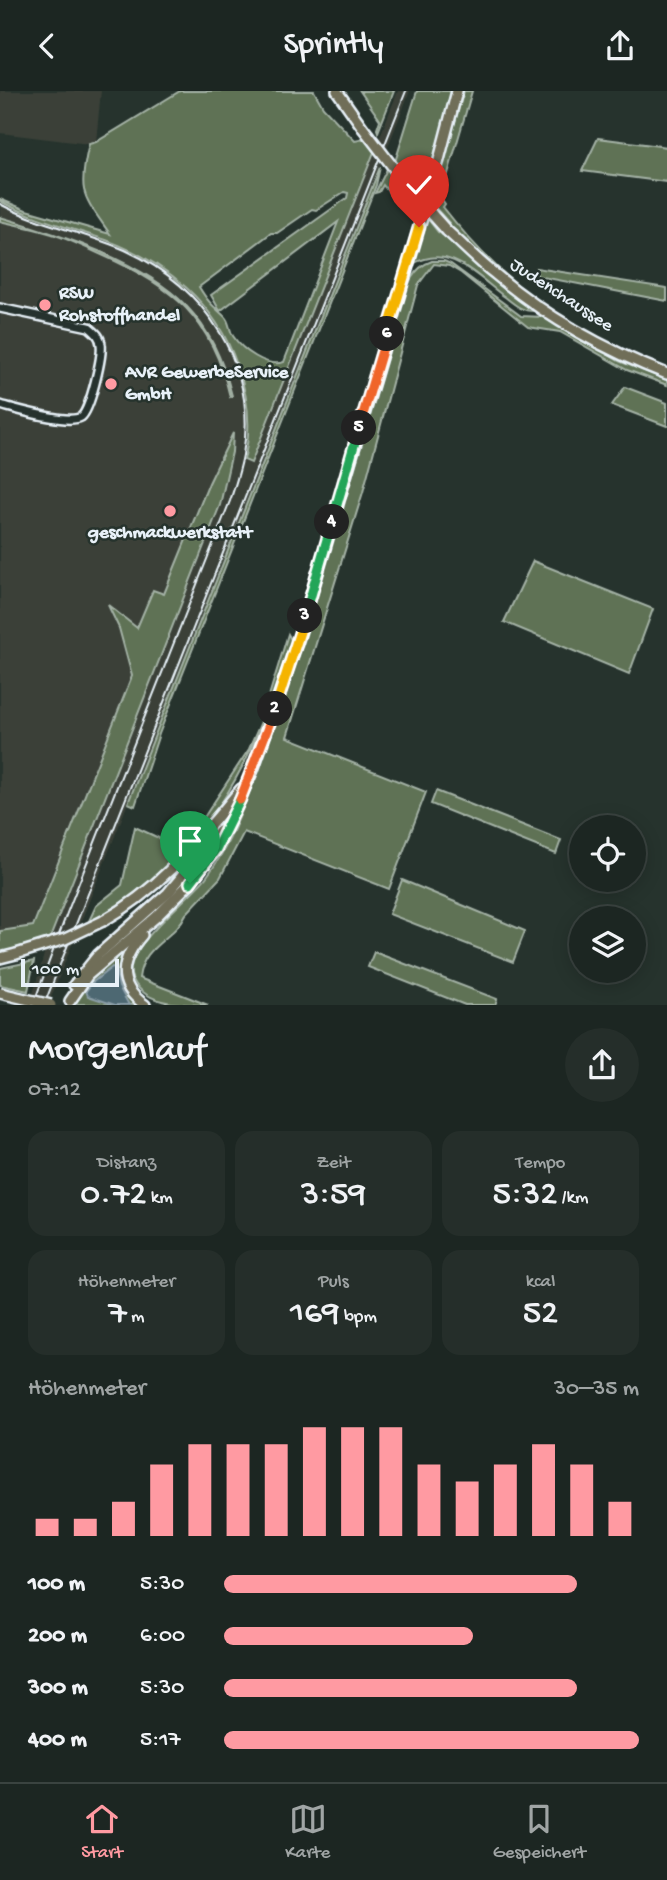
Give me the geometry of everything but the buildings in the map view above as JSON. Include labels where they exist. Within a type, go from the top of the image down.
[{"type":"main road","name":"Judenchaussee","points":[[337,91],[414,194],[447,231],[495,275],[543,310],[602,345],[667,374]]},
{"type":"main road","points":[[145,1005],[130,990],[124,971],[131,947],[204,867],[216,849],[249,779],[294,652],[457,91]]},
{"type":"main road","points":[[0,958],[65,939],[132,904],[171,871],[205,835],[249,779]]},
{"type":"main road","points":[[69,1003],[76,982],[89,964],[168,893],[230,818]]},
{"type":"main road","points":[[69,1003],[88,975],[156,917]]},
{"type":"main road","points":[[0,993],[51,1005]]},
{"type":"street","points":[[0,308],[89,327],[99,336],[102,348],[88,407],[81,417],[69,420],[0,405]]},
{"type":"shaded area","points":[[0,91],[101,91],[96,142],[89,144],[0,133]]},
{"type":"shaded area","points":[[398,91],[410,91],[48,1005],[30,1005],[60,910],[220,505],[232,452],[233,435],[209,483],[164,595],[153,591],[137,628],[109,607],[119,628],[133,676],[32,926],[0,931],[0,221],[57,236],[134,269],[165,288],[192,314],[203,329],[212,344],[232,396],[222,361],[204,328],[181,299],[135,267],[52,232],[0,217],[0,201],[42,219],[123,247],[159,265],[191,290],[216,321],[234,356],[246,395],[248,415],[245,460],[251,462]]},
{"type":"green space","points":[[180,91],[314,91],[323,107],[355,141],[364,139],[374,152],[251,463],[244,460],[248,424],[246,400],[237,365],[216,322],[186,287],[149,260],[128,249],[39,218],[0,201],[110,234],[88,202],[83,184],[89,144]],"holes":[[[344,192],[348,193],[347,198],[211,295],[220,311],[338,222],[284,362],[270,362],[256,357],[237,341],[226,318],[210,303],[199,287],[271,233],[277,233],[312,209],[316,210]]]},
{"type":"green space","points":[[360,91],[394,91],[378,132],[380,120]]},
{"type":"green space","points":[[417,91],[453,91],[425,187],[418,190],[395,162]]},
{"type":"green space","points":[[464,91],[472,91],[441,198],[445,204],[443,207],[477,247],[516,284],[557,314],[599,339],[560,318],[513,284],[449,226],[431,203]]},
{"type":"green space","points":[[598,138],[667,147],[667,182],[582,171]]},
{"type":"green space","points":[[380,167],[376,185],[159,734],[135,806],[128,803]]},
{"type":"green space","points":[[387,169],[419,209],[415,219],[383,185],[379,192],[375,193]]},
{"type":"green space","points":[[0,217],[51,233],[101,252],[150,277],[170,291],[187,306],[214,345],[232,396],[230,397],[212,346],[200,326],[186,308],[169,293],[127,267],[64,238],[0,221]]},
{"type":"green space","points":[[427,218],[438,232],[492,279],[534,311],[518,307],[473,272],[451,260],[439,257],[413,264]]},
{"type":"green space","points":[[432,261],[451,264],[521,316],[544,317],[619,361],[667,380],[667,385],[627,370],[560,332],[528,327],[461,273],[449,266],[434,264],[418,285],[363,492],[287,737],[426,792],[389,889],[244,832],[220,878],[186,914],[181,923],[146,957],[139,978],[208,1005],[186,1005],[152,998],[136,985],[131,975],[132,964],[148,937],[207,876],[236,824],[292,674],[403,298],[413,276]]},
{"type":"green space","points":[[536,268],[667,288],[667,301],[537,276]]},
{"type":"green space","points":[[625,387],[667,403],[667,426],[612,405]]},
{"type":"green space","points":[[233,433],[232,452],[220,505],[50,938],[0,953],[0,931],[33,926],[132,676],[119,628],[108,605],[137,628],[153,590],[164,594],[209,483]]},
{"type":"green space","points":[[533,561],[653,609],[629,674],[504,622]]},
{"type":"green space","points":[[288,634],[292,641],[261,727],[220,805],[194,840],[164,871],[129,899],[88,923],[96,906],[122,885],[135,827],[176,846],[193,834],[249,749],[261,722]]},
{"type":"green space","points":[[436,791],[561,840],[556,854],[431,804]]},
{"type":"green space","points":[[402,880],[525,931],[513,962],[389,914]]},
{"type":"green space","points":[[128,949],[123,979],[126,991],[136,1005],[74,1004],[90,980]]},
{"type":"green space","points":[[374,952],[497,999],[495,1005],[465,1005],[368,967]]},
{"type":"green space","points":[[34,961],[28,991],[0,985],[0,968]]},
{"type":"water","points":[[112,967],[115,968],[119,987],[129,1005],[115,1005],[88,996],[86,991],[93,982]]},
{"type":"railway","points":[[44,1005],[406,91]]},
{"type":"railway","points":[[0,204],[30,218],[125,250],[154,266],[179,285],[201,307],[220,332],[233,360],[242,390],[246,422],[243,455],[230,501],[33,1005]]},
{"type":"place","name":"RSW Rohstoffhandel","points":[[45,305]]},
{"type":"place","name":"AVR GewerbeService GmbH","points":[[111,384]]},
{"type":"place","name":"geschmackwerkstatt","points":[[170,511]]},
{"type":"route","points":[[190,883],[216,849],[239,801],[284,685],[419,227]]}]
